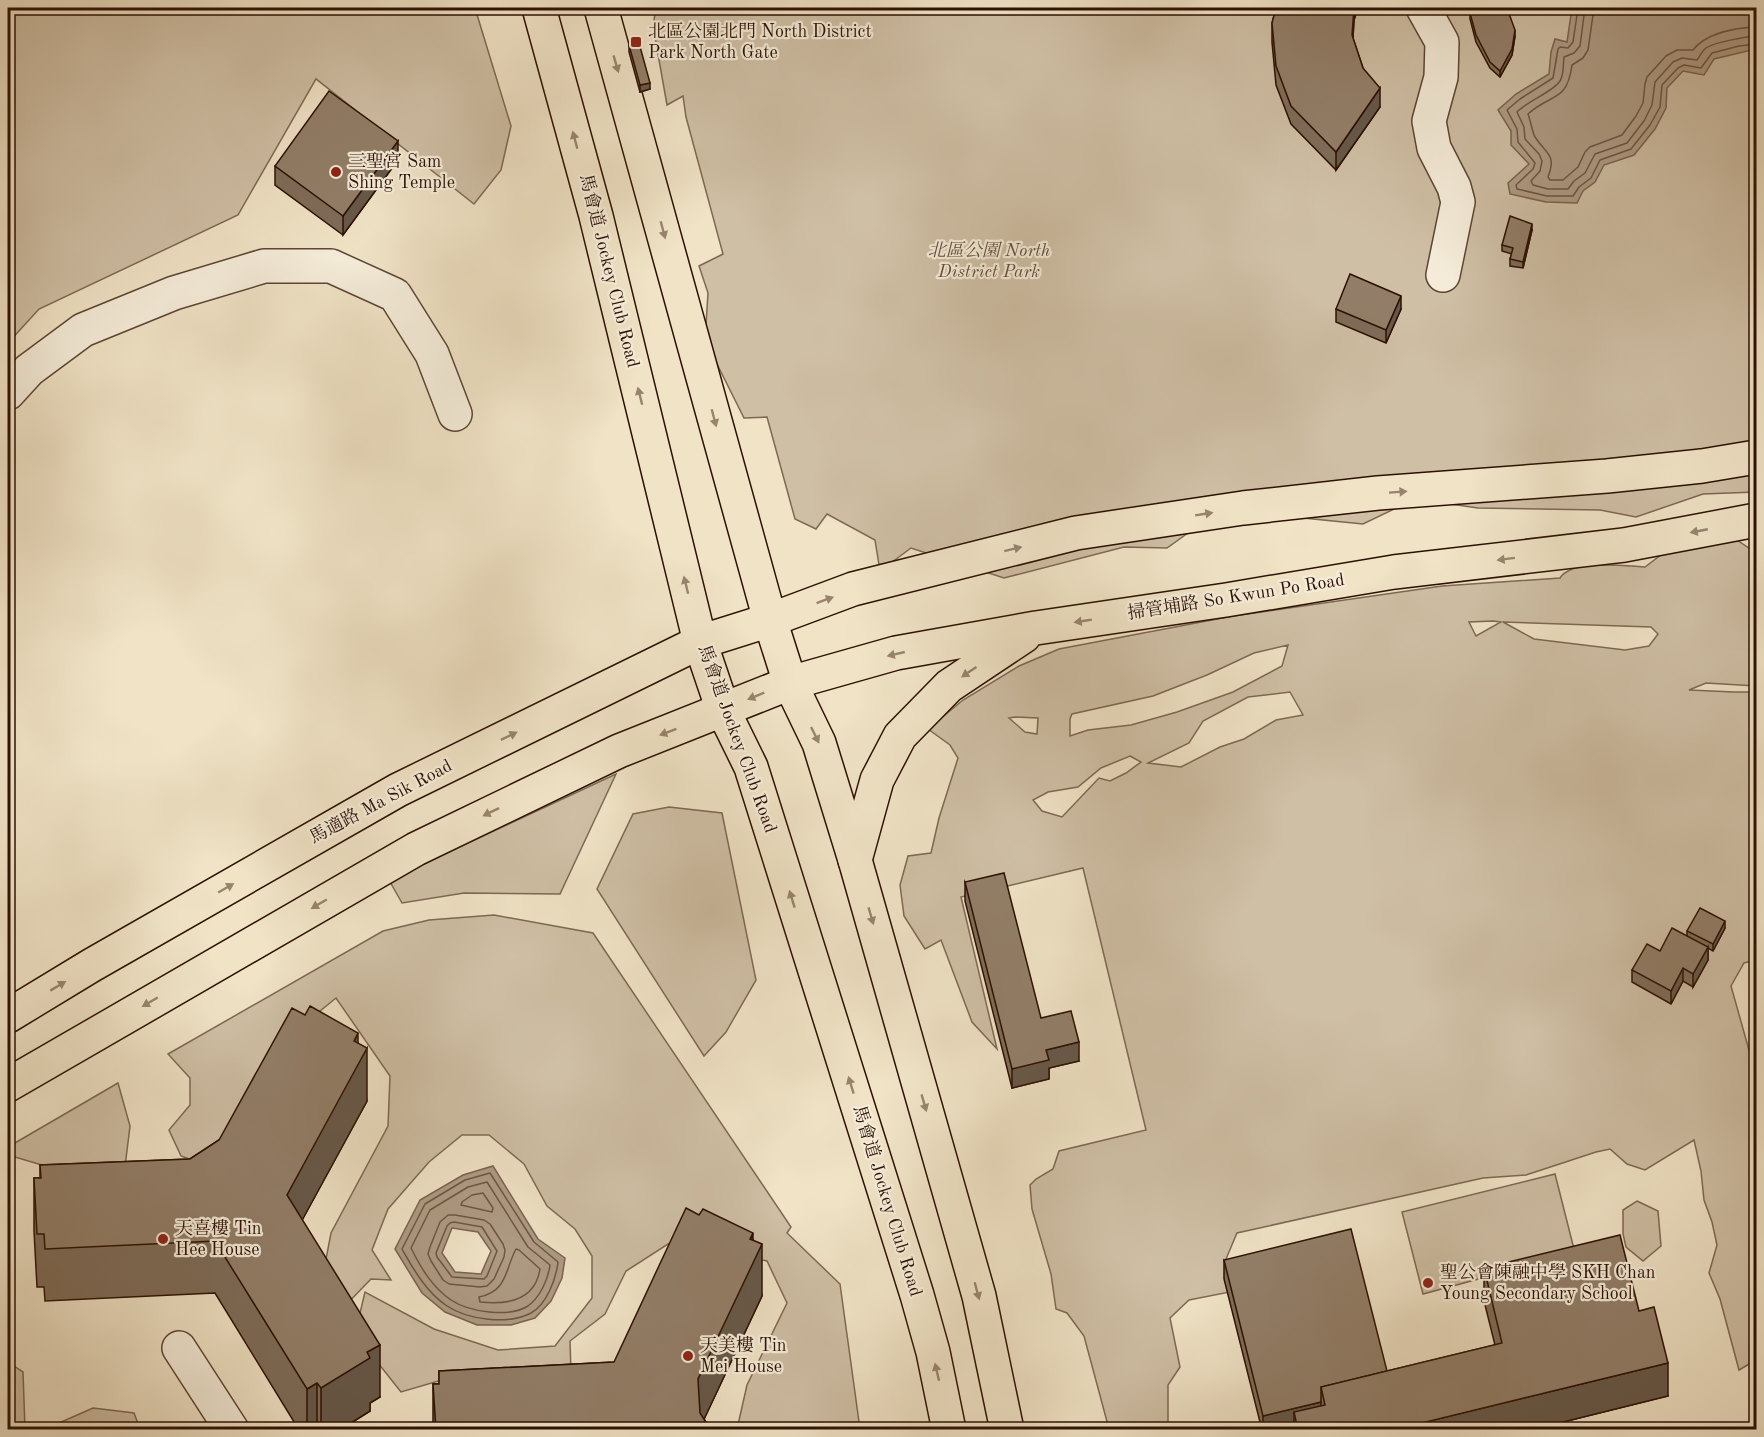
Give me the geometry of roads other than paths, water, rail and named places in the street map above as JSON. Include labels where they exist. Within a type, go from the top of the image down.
[{"type":"main road","name":"馬會道 Jockey Club Road","points":[[539,8],[596,216],[700,642],[723,710],[751,767],[914,1284],[933,1352],[949,1430]]},
{"type":"main road","points":[[601,8],[770,620],[790,683],[819,743],[855,860],[979,1296],[1007,1430]]},
{"type":"main road","points":[[770,620],[853,589],[1076,533],[1243,508],[1378,493],[1607,476],[1702,466],[1756,457]]},
{"type":"main road","name":"掃管埔路 So Kwun Po Road","points":[[723,710],[790,683],[896,653],[1036,628],[1394,572],[1624,545],[1756,520]]},
{"type":"main road","name":"馬適路 Ma Sik Road","points":[[8,1016],[92,965],[398,790],[700,642],[770,620]]},
{"type":"main road","points":[[855,860],[877,780],[900,736],[949,686],[1036,628]]},
{"type":"main road","points":[[8,1085],[416,849],[619,751],[723,710]]},
{"type":"street","points":[[1423,8],[1442,42],[1441,77],[1429,121],[1434,148],[1454,187],[1458,202],[1443,275]]},
{"type":"street","points":[[8,393],[28,370],[83,330],[174,293],[264,266],[331,266],[395,295],[432,354],[455,414]]},
{"type":"street","points":[[179,1348],[232,1430]]},
{"type":"water","points":[[1572,8],[1756,8],[1756,49],[1714,59],[1704,75],[1683,71],[1667,88],[1666,108],[1655,129],[1634,155],[1604,165],[1595,182],[1583,191],[1577,203],[1546,202],[1510,194],[1508,183],[1529,164],[1511,145],[1511,131],[1498,110],[1516,94],[1549,74],[1555,39],[1567,42]]},
{"type":"water","points":[[493,1166],[538,1239],[565,1258],[562,1278],[551,1301],[535,1318],[511,1325],[477,1325],[445,1312],[422,1293],[395,1249],[420,1200],[463,1175]],"holes":[[[452,1228],[478,1232],[491,1251],[481,1274],[455,1272],[442,1253]]]},
{"type":"place","name":"北區公園北門 North District Park North Gate","points":[[636,42]]},
{"type":"place","name":"三聖宮 Sam Shing Temple","points":[[336,172]]},
{"type":"place","name":"天喜樓 Tin Hee House","points":[[163,1239]]},
{"type":"place","name":"聖公會陳融中學 SKH Chan Young Secondary School","points":[[1428,1283]]},
{"type":"place","name":"天美樓 Tin Mei House","points":[[688,1356]]},
{"type":"park label","name":"北區公園 North District Park","points":[[989,261]]}]
